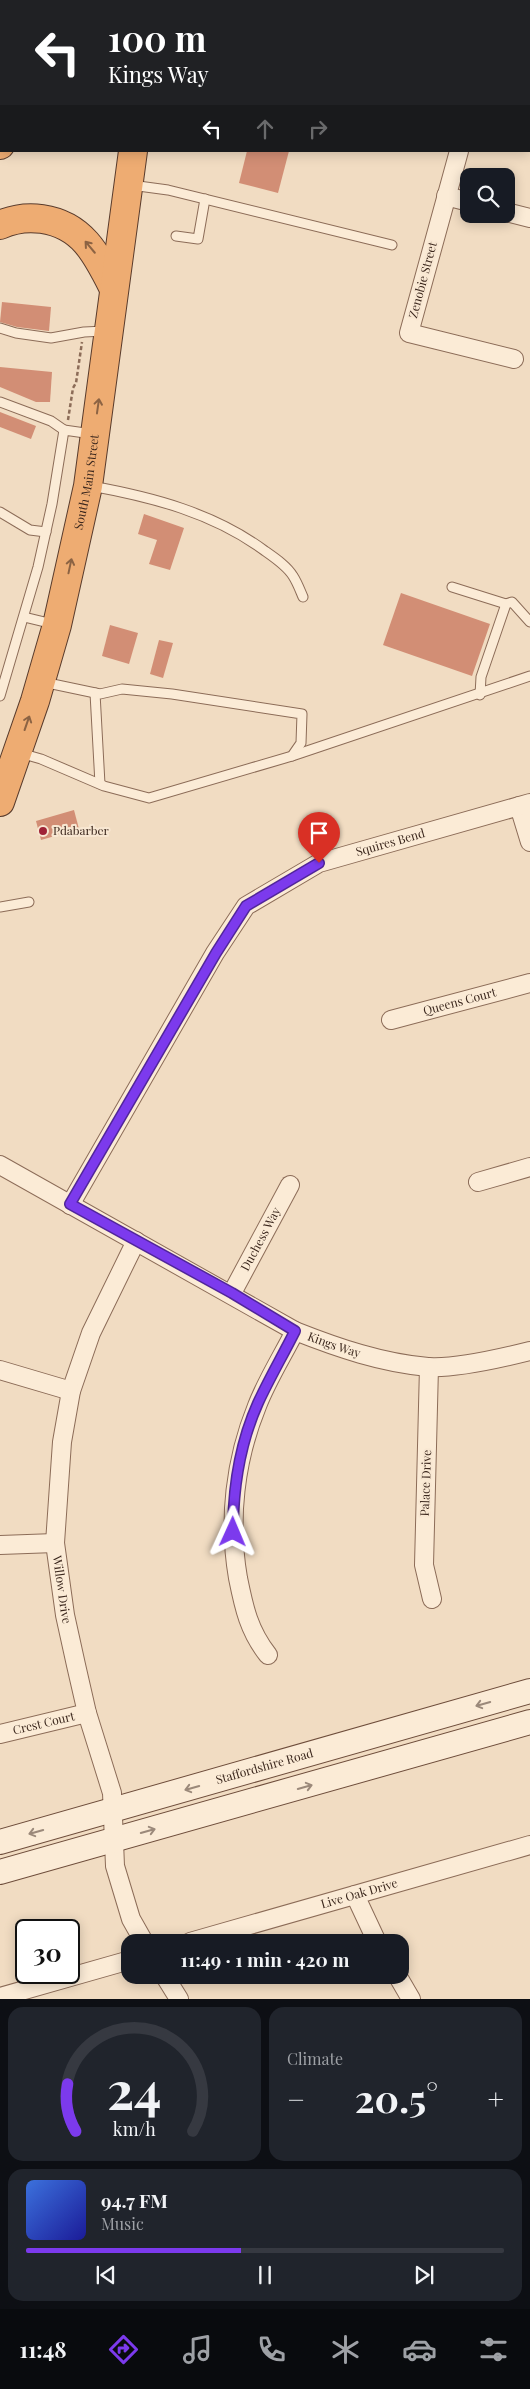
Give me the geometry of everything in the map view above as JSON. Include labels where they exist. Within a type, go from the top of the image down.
[{"type":"highway","name":"South Main Street","points":[[1,798],[41,681],[57,625],[88,486],[95,434],[96,332],[114,289],[132,152]]},
{"type":"highway","points":[[0,225],[9,221],[31,218],[59,222],[78,233],[98,257],[114,289]]},
{"type":"main road","name":"Staffordshire Road","points":[[0,1842],[530,1691]]},
{"type":"main road","points":[[0,1872],[530,1722]]},
{"type":"street","name":"Zenobie Street","points":[[459,152],[409,333],[514,360]]},
{"type":"street","points":[[446,196],[460,200]]},
{"type":"street","points":[[515,214],[530,218]]},
{"type":"street","points":[[525,804],[530,842]]},
{"type":"street","name":"Squires Bend","points":[[70,1204],[216,953],[246,906],[319,863],[525,804]]},
{"type":"street","name":"Queens Court","points":[[391,1020],[530,983]]},
{"type":"street","name":"Kings Way","points":[[0,1165],[232,1293],[295,1331],[336,1348],[430,1367],[485,1361],[530,1352]]},
{"type":"street","points":[[478,1182],[530,1167]]},
{"type":"street","name":"Duchess Way","points":[[232,1293],[290,1185]]},
{"type":"street","name":"Willow Drive","points":[[136,1240],[91,1332],[70,1391],[61,1451],[55,1543],[65,1615],[88,1712],[112,1794],[115,1866],[131,1919],[139,1934]]},
{"type":"street","points":[[268,1655],[256,1639],[245,1614],[233,1546],[233,1504],[248,1431],[258,1404],[295,1331]]},
{"type":"street","name":"Palace Drive","points":[[430,1367],[424,1565],[432,1599]]},
{"type":"street","points":[[0,1370],[70,1391]]},
{"type":"street","points":[[0,1545],[55,1543]]},
{"type":"street","name":"Crest Court","points":[[0,1734],[88,1712]]},
{"type":"street","name":"Live Oak Drive","points":[[218,1934],[530,1845]]},
{"type":"street","points":[[355,1895],[373,1934]]},
{"type":"street","points":[[0,1997],[121,1963]]},
{"type":"street","points":[[170,1984],[179,1999]]},
{"type":"street","points":[[403,1984],[412,1999]]},
{"type":"lane","points":[[128,184],[205,199],[392,245]]},
{"type":"lane","points":[[176,236],[198,239],[205,199]]},
{"type":"lane","points":[[0,328],[16,333],[51,338],[96,332]]},
{"type":"lane","points":[[0,402],[50,421],[64,430],[95,434]]},
{"type":"lane","points":[[0,696],[24,617],[46,532],[64,430]]},
{"type":"lane","points":[[88,486],[169,504],[216,521],[250,540],[278,561],[293,576],[303,597]]},
{"type":"lane","points":[[0,512],[30,530],[46,532]]},
{"type":"lane","points":[[452,587],[506,604],[512,602],[516,604],[530,622]]},
{"type":"lane","points":[[480,695],[481,677],[506,604]]},
{"type":"lane","points":[[24,617],[57,625]]},
{"type":"lane","points":[[17,752],[41,759],[100,784],[149,798],[292,756],[480,695],[530,676]]},
{"type":"lane","points":[[41,681],[95,693],[122,689],[172,694],[302,714],[302,743],[292,756]]},
{"type":"lane","points":[[95,693],[100,784]]},
{"type":"lane","points":[[0,907],[29,902]]},
{"type":"path","points":[[64,430],[69,417],[73,388],[96,332]]},
{"type":"building","points":[[247,152],[289,152],[278,193],[239,183]]},
{"type":"building","points":[[2,302],[51,307],[49,331],[17,327],[0,322]]},
{"type":"building","points":[[0,367],[52,372],[50,402],[36,402],[0,387]]},
{"type":"building","points":[[0,412],[36,426],[31,439],[0,427]]},
{"type":"building","points":[[144,514],[184,528],[170,570],[149,564],[157,540],[138,534]]},
{"type":"building","points":[[401,593],[490,624],[472,676],[383,645]]},
{"type":"building","points":[[110,625],[138,633],[129,664],[102,656]]},
{"type":"building","points":[[159,640],[173,643],[163,678],[150,674]]},
{"type":"building","points":[[74,810],[79,829],[41,840],[36,821]]},
{"type":"place","name":"Pdabarber","points":[[43,831]]},
{"type":"route","points":[[233,1532],[233,1504],[240,1462],[248,1431],[258,1404],[295,1331],[232,1293],[70,1204],[216,953],[246,906],[319,863]]}]
